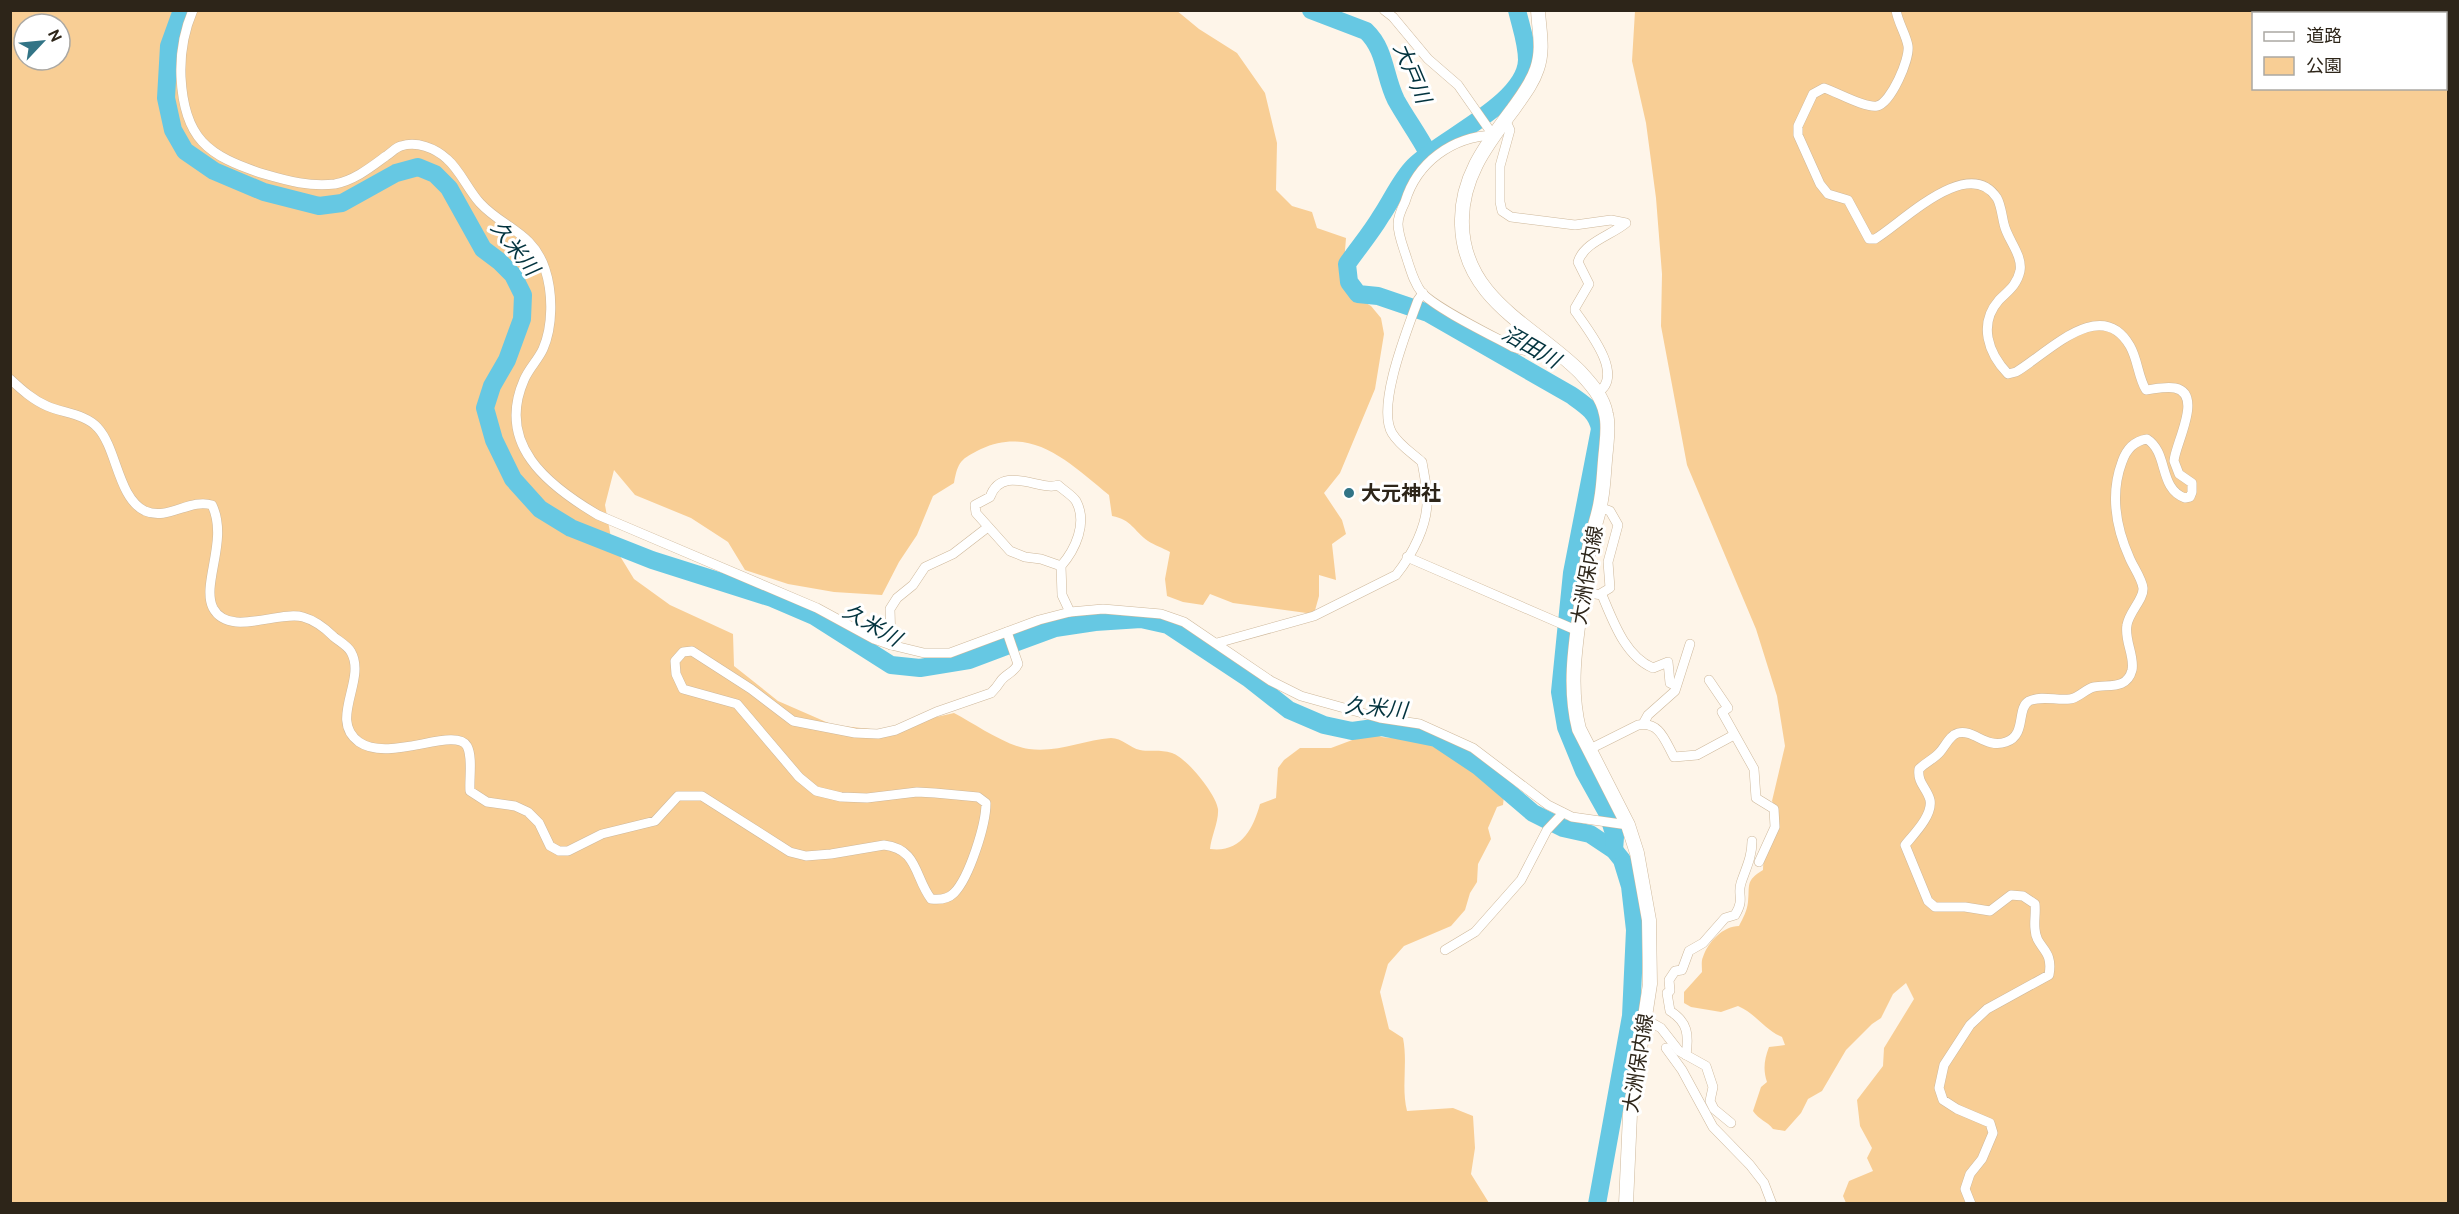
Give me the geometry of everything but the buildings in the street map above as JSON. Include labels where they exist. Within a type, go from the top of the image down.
[{"type":"main road","name":"大洲保内線","points":[[1538,10],[1541,49],[1538,68],[1530,86],[1478,159],[1466,185],[1462,210],[1466,252],[1484,290],[1501,307],[1571,364],[1597,393],[1607,415],[1608,434],[1599,507],[1575,630],[1573,692],[1575,712],[1588,750],[1637,853],[1649,920],[1650,984],[1630,1114],[1626,1203]]},
{"type":"street","points":[[193,10],[186,27],[183,47],[181,68],[183,104],[191,126],[205,145],[218,155],[251,170],[291,182],[317,185],[338,183],[361,174],[400,146],[415,144],[432,148],[449,160],[482,205],[528,239],[540,255],[547,276],[550,318],[542,351],[532,363],[516,401],[515,423],[518,437],[546,478],[568,497],[598,515],[809,604],[858,631],[891,645],[930,654],[950,653],[1070,612],[1103,609],[1161,614],[1184,622],[1271,681],[1301,696],[1380,718],[1420,724],[1473,748],[1548,805],[1563,813],[1600,823],[1625,825]]},
{"type":"street","points":[[1384,10],[1393,17],[1428,59],[1458,85],[1494,135]]},
{"type":"street","points":[[1896,10],[1908,46],[1893,92],[1886,101],[1877,106],[1867,104],[1824,88],[1813,94],[1798,126],[1798,135],[1820,184],[1828,194],[1848,200],[1869,239],[1875,239],[1940,192],[1967,185],[1981,186],[1991,190],[1998,199],[2006,232],[2019,257],[2021,268],[2018,280],[1990,313],[1987,324],[1988,340],[2002,368],[2008,374],[2016,372],[2069,335],[2096,325],[2106,326],[2121,333],[2131,347],[2146,390],[2172,387],[2179,389],[2183,391],[2188,409],[2187,420],[2174,461],[2179,474],[2192,483],[2190,497],[2185,498],[2173,491],[2157,449],[2147,439],[2132,445],[2124,455],[2119,470],[2115,495],[2116,518],[2129,556],[2143,586],[2142,595],[2135,604],[2127,626],[2132,660],[2130,676],[2117,686],[2096,687],[2070,699],[2047,698],[2029,701],[2024,706],[2015,736],[2009,741],[1995,745],[1965,732],[1957,733],[1950,738],[1940,752],[1919,769],[1918,777],[1930,801],[1929,809],[1920,826],[1905,845],[1928,901],[1935,907],[1965,907],[1990,911],[2011,895],[2023,896],[2035,904],[2037,917],[2035,929],[2048,953],[2051,964],[2049,975],[1987,1009],[1970,1025],[1944,1065],[1939,1089],[1943,1100],[1957,1109],[1990,1123],[1994,1133],[1982,1159],[1970,1174],[1965,1190],[1971,1203]]},
{"type":"street","points":[[1505,119],[1510,130],[1500,166],[1499,181],[1500,202],[1505,213],[1511,217],[1564,225],[1611,220],[1626,224],[1586,249],[1578,262],[1589,284],[1575,311],[1596,341],[1606,363],[1608,380],[1604,389],[1597,393]]},
{"type":"street","points":[[1217,643],[1314,616],[1396,575],[1407,557],[1421,529],[1428,500],[1422,462],[1398,441],[1388,421],[1391,381],[1420,296],[1398,224],[1409,189],[1420,169],[1435,156],[1462,141],[1494,135]]},
{"type":"street","points":[[1420,296],[1513,347],[1524,351],[1540,352],[1550,346]]},
{"type":"street","points":[[10,379],[25,393],[46,406],[88,420],[97,427],[106,439],[123,483],[135,504],[146,511],[167,513],[204,502],[212,505],[219,535],[210,593],[213,608],[222,618],[232,621],[263,622],[289,616],[304,617],[327,630],[351,651],[354,668],[346,721],[349,733],[359,742],[374,749],[390,750],[455,738],[465,743],[469,750],[470,791],[487,802],[515,806],[528,812],[539,823],[550,846],[560,851],[568,851],[602,834],[655,821],[678,796],[702,796],[790,852],[806,856],[884,845],[896,847],[906,852],[931,899],[940,900],[953,894],[963,879],[978,845],[986,818],[986,803],[978,797],[935,793],[917,792],[867,798],[841,797],[816,791],[799,777],[737,704],[683,689],[676,674],[675,661],[683,652],[692,651],[751,689],[793,721],[855,733],[878,734],[896,730],[936,712],[991,693],[998,688],[1000,681],[1014,672],[1018,664],[1008,634]]},
{"type":"street","points":[[1060,566],[1010,551],[976,513],[975,505],[990,497],[993,489],[1002,483],[1013,480],[1029,480],[1052,488],[1058,485],[1076,501],[1080,518],[1078,538],[1068,558],[1060,566],[1062,595],[1070,612]]},
{"type":"street","points":[[1583,592],[1600,594],[1610,588],[1608,562],[1618,525],[1610,511],[1599,507]]},
{"type":"street","points":[[891,645],[890,609],[897,598],[913,585],[925,567],[953,554],[988,527]]},
{"type":"street","points":[[1407,557],[1575,630]]},
{"type":"street","points":[[1600,594],[1612,620],[1634,655],[1653,668],[1668,663],[1670,683],[1676,686]]},
{"type":"street","points":[[1588,750],[1643,724],[1648,715],[1674,693],[1690,644]]},
{"type":"street","points":[[1709,680],[1728,708],[1722,712],[1754,769],[1756,798],[1774,809],[1775,827],[1758,862]]},
{"type":"street","points":[[1643,724],[1654,727],[1662,734],[1674,757],[1697,755],[1734,735]]},
{"type":"street","points":[[1445,950],[1475,932],[1521,879],[1547,830],[1563,813]]},
{"type":"street","points":[[1686,1055],[1689,1039],[1680,1017],[1670,1011],[1667,998],[1670,991],[1669,980],[1675,971],[1682,970],[1689,951],[1703,943],[1721,922],[1735,915],[1739,908],[1741,883],[1751,859],[1752,841]]},
{"type":"street","points":[[1645,1019],[1661,1028],[1675,1048],[1706,1066],[1713,1087],[1710,1101],[1714,1109],[1731,1123]]},
{"type":"street","points":[[1666,1048],[1682,1070],[1713,1127],[1764,1183],[1772,1203]]},
{"type":"green space","points":[[1176,10],[1199,29],[1237,53],[1265,93],[1277,143],[1276,190],[1292,206],[1312,212],[1317,228],[1346,238],[1343,276],[1354,296],[1371,306],[1381,318],[1384,334],[1375,389],[1340,473],[1324,493],[1342,520],[1346,534],[1332,544],[1336,580],[1319,575],[1319,596],[1314,614],[1233,603],[1210,594],[1203,605],[1183,602],[1167,596],[1165,579],[1170,552],[1148,541],[1124,520],[1112,516],[1109,495],[1065,460],[1035,445],[1018,442],[1000,443],[981,449],[962,461],[954,483],[933,496],[917,535],[899,562],[882,595],[834,592],[788,584],[745,570],[728,542],[691,518],[635,495],[614,470],[605,505],[612,543],[634,579],[670,605],[733,634],[734,666],[778,701],[833,725],[880,730],[954,713],[1001,739],[1029,749],[1060,748],[1111,738],[1140,750],[1163,751],[1178,756],[1193,769],[1216,802],[1218,814],[1210,849],[1229,847],[1244,838],[1260,804],[1276,798],[1278,768],[1284,760],[1300,748],[1331,748],[1355,739],[1377,735],[1423,742],[1454,753],[1461,758],[1504,796],[1503,805],[1497,807],[1488,828],[1491,839],[1478,864],[1477,882],[1470,893],[1465,910],[1451,926],[1404,946],[1388,964],[1380,992],[1389,1029],[1403,1038],[1407,1111],[1453,1108],[1473,1116],[1475,1148],[1471,1174],[1489,1203],[11,1203],[10,11]]},
{"type":"green space","points":[[1635,11],[2448,11],[2448,1203],[1846,1203],[1843,1196],[1849,1181],[1873,1171],[1867,1158],[1872,1148],[1860,1126],[1857,1100],[1883,1066],[1884,1048],[1914,999],[1906,983],[1893,994],[1881,1018],[1846,1050],[1822,1091],[1808,1099],[1801,1113],[1785,1131],[1773,1129],[1753,1111],[1761,1087],[1767,1082],[1765,1065],[1769,1047],[1785,1045],[1782,1037],[1738,1006],[1721,1012],[1691,1007],[1684,1003],[1684,992],[1702,972],[1702,959],[1712,941],[1727,929],[1739,926],[1745,914],[1751,880],[1763,870],[1767,851],[1777,828],[1777,811],[1772,801],[1785,746],[1777,696],[1756,629],[1687,465],[1661,326],[1662,274],[1656,198],[1646,123],[1632,61]]},
{"type":"waterway","name":"久米川","points":[[182,10],[169,46],[166,98],[173,130],[185,151],[214,171],[264,192],[319,206],[342,203],[396,173],[418,167],[435,174],[449,188],[483,249],[513,275],[523,295],[522,319],[507,360],[492,386],[485,408],[494,440],[513,479],[540,509],[571,528],[652,560],[772,598],[814,616],[891,665],[920,668],[969,660],[1055,628],[1095,622],[1141,619],[1168,625],[1248,678],[1289,710],[1324,725],[1352,731],[1381,727],[1436,738],[1478,766],[1533,813],[1563,828],[1590,834],[1614,850],[1622,860],[1630,886],[1635,930],[1631,1016],[1597,1204]]},
{"type":"waterway","name":"大戸川","points":[[1311,10],[1366,31],[1373,38],[1396,100],[1428,153]]},
{"type":"waterway","name":"沼田川","points":[[1517,10],[1527,54],[1523,76],[1513,91],[1498,105],[1414,166],[1347,264],[1349,282],[1358,294],[1378,296],[1428,313],[1571,395],[1590,409],[1596,418],[1600,429],[1572,573],[1560,692],[1566,727],[1584,771],[1608,814],[1615,837],[1614,850]]},
{"type":"place","name":"大元神社","points":[[1349,493]]}]
